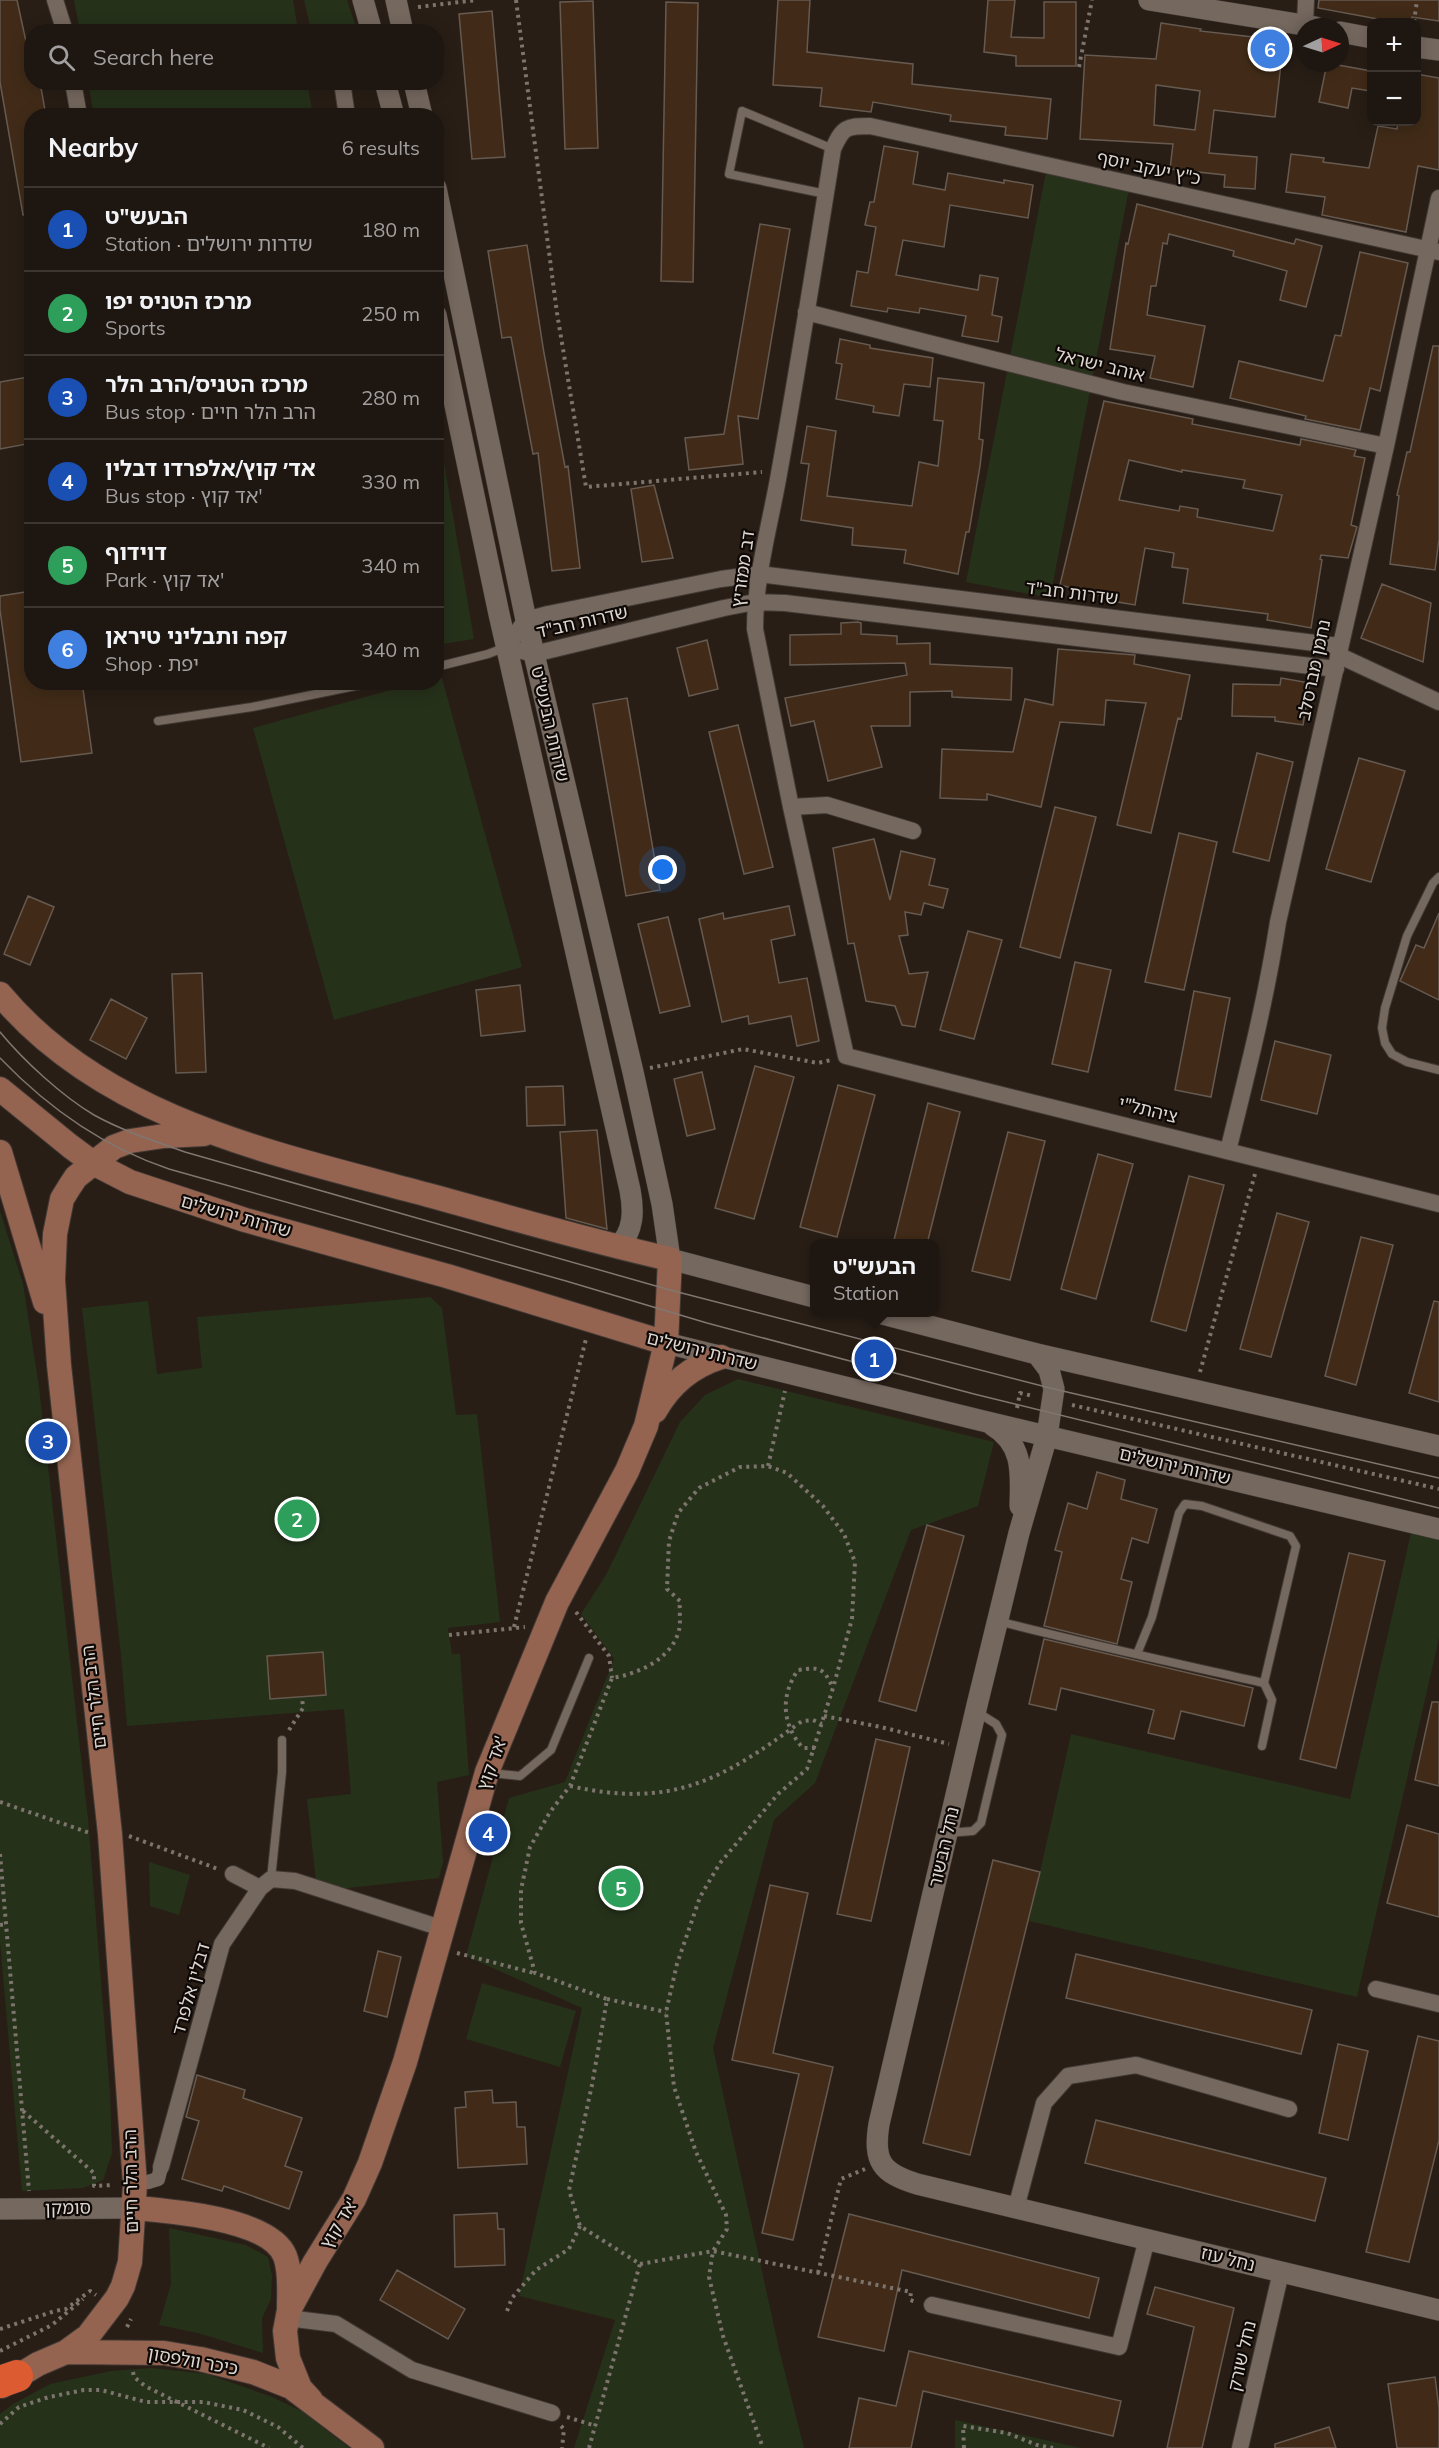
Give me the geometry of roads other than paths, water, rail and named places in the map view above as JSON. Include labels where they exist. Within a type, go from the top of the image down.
[{"type":"main road","points":[[0,994],[19,1017],[46,1041],[113,1089],[180,1119],[219,1134],[346,1173],[618,1248],[670,1259]]},
{"type":"main road","name":"שדרות ירושלים","points":[[0,1089],[48,1130],[93,1163],[130,1182],[182,1201],[459,1279],[666,1343]]},
{"type":"main road","name":"הרב הלר חיים","points":[[66,2352],[88,2336],[123,2286],[130,2262],[135,2208],[110,1834],[59,1365],[53,1280],[58,1215],[76,1177],[114,1147],[130,1141],[180,1134],[219,1134]]},
{"type":"main road","points":[[0,1152],[41,1286],[59,1365]]},
{"type":"main road","name":"אד קוץ'","points":[[311,2400],[300,2388],[288,2358],[285,2331],[288,2314],[315,2262],[354,2199],[370,2163],[405,2062],[487,1772],[557,1602],[627,1471],[646,1426],[666,1343],[670,1259]]},
{"type":"main road","points":[[646,1426],[658,1406],[679,1380],[703,1363],[721,1357]]},
{"type":"main road","points":[[135,2208],[239,2224],[270,2237],[278,2245],[287,2263],[288,2314]]},
{"type":"main road","name":"כיכר וולפסון","points":[[4,2374],[38,2364],[66,2352],[128,2352],[200,2359],[271,2378],[291,2387],[371,2447]]},
{"type":"street","points":[[55,0],[62,24]]},
{"type":"street","points":[[363,0],[370,24]]},
{"type":"street","points":[[1149,0],[1195,4],[1295,23]]},
{"type":"street","points":[[1306,0],[1309,18]]},
{"type":"street","points":[[398,5],[402,24]]},
{"type":"street","points":[[1349,34],[1367,37]]},
{"type":"street","points":[[1421,48],[1439,50]]},
{"type":"street","points":[[74,90],[78,108]]},
{"type":"street","points":[[343,90],[346,108]]},
{"type":"street","points":[[387,90],[392,108]]},
{"type":"street","points":[[416,90],[420,108]]},
{"type":"street","name":"דב ממזריץ","points":[[846,1056],[791,807],[755,629],[755,602],[780,470],[833,149],[840,133],[850,126]]},
{"type":"street","name":"כ\"ץ יעקב יוסף","points":[[850,126],[870,126],[1434,251]]},
{"type":"street","name":"נחמן מברסלב","points":[[1228,1150],[1258,1032],[1278,922],[1386,446],[1434,251],[1439,198]]},
{"type":"street","name":"שדרות הבעש\"ט","points":[[444,226],[526,620],[633,1072],[662,1204],[670,1259]]},
{"type":"street","name":"אוהב ישראל","points":[[806,312],[1124,392],[1386,446]]},
{"type":"street","name":"שדרות הבעש\"ט","points":[[444,353],[506,647],[630,1190],[632,1203],[630,1231],[627,1239],[618,1248]]},
{"type":"street","name":"שדרות חב\"ד","points":[[1338,657],[785,603],[755,602],[534,654],[506,647],[526,620],[709,581],[759,574],[1338,657],[1439,702]]},
{"type":"street","points":[[791,807],[827,805],[913,831]]},
{"type":"street","name":"ציהתל\"י","points":[[846,1056],[1439,1204]]},
{"type":"street","points":[[670,1259],[810,1296]]},
{"type":"street","points":[[894,1317],[1037,1354],[1439,1446]]},
{"type":"street","name":"שדרות ירושלים","points":[[666,1343],[1439,1529]]},
{"type":"street","name":"נחל הבשור","points":[[880,2162],[876,2141],[879,2124],[975,1711],[1019,1533],[1047,1436],[1054,1389],[1049,1370],[1037,1354]]},
{"type":"street","name":"נחל הבשור","points":[[979,1420],[991,1424],[1006,1434],[1017,1454],[1020,1478],[1019,1533]]},
{"type":"street","points":[[232,1875],[266,1884],[295,1881],[439,1938]]},
{"type":"street","name":"דבלין אלפרד","points":[[148,2182],[158,2180],[222,1944],[266,1884]]},
{"type":"street","points":[[1376,1989],[1439,2004]]},
{"type":"street","points":[[1016,2208],[1044,2103],[1068,2076],[1137,2065],[1289,2109]]},
{"type":"street","name":"נחל עוז","points":[[880,2162],[884,2168],[898,2178],[1439,2310]]},
{"type":"street","name":"סומקן","points":[[0,2209],[135,2208]]},
{"type":"street","points":[[932,2305],[1119,2347],[1147,2240]]},
{"type":"street","name":"נחל שורק","points":[[1240,2448],[1281,2272]]},
{"type":"street","points":[[288,2314],[336,2324],[412,2370],[552,2413]]},
{"type":"lane","points":[[826,194],[729,174],[742,111],[833,149]]},
{"type":"lane","points":[[444,665],[506,647]]},
{"type":"lane","points":[[158,721],[252,707],[336,690]]},
{"type":"lane","points":[[1439,877],[1433,883],[1407,936],[1385,1008],[1382,1028],[1385,1043],[1392,1054],[1407,1062],[1439,1070]]},
{"type":"lane","points":[[1137,1654],[1152,1617],[1179,1512],[1185,1504],[1191,1503],[1290,1536],[1296,1546],[1264,1683],[1272,1700],[1262,1746]]},
{"type":"lane","points":[[998,1621],[1264,1683]]},
{"type":"lane","points":[[487,1772],[520,1776],[551,1750],[589,1658]]},
{"type":"lane","points":[[947,1833],[973,1831],[978,1828],[1002,1735],[996,1724],[975,1711]]},
{"type":"lane","points":[[266,1884],[282,1772],[282,1740]]},
{"type":"tram line","points":[[0,1032],[44,1077],[94,1115],[116,1126],[185,1152],[670,1290],[1054,1389],[1439,1478]]},
{"type":"tram line","points":[[0,1058],[37,1093],[78,1124],[122,1149],[169,1169],[707,1323],[974,1394],[1439,1508]]},
{"type":"place","name":"קפה ותבליני טיראן","points":[[1270,49]]},
{"type":"place","name":"הבעש\"ט","points":[[874,1359]]},
{"type":"place","name":"מרכז הטניס/הרב הלר","points":[[48,1441]]},
{"type":"place","name":"מרכז הטניס יפו","points":[[297,1519]]},
{"type":"place","name":"אד׳ קוץ/אלפרדו דבלין","points":[[488,1833]]},
{"type":"place","name":"דוידוף","points":[[621,1888]]}]
